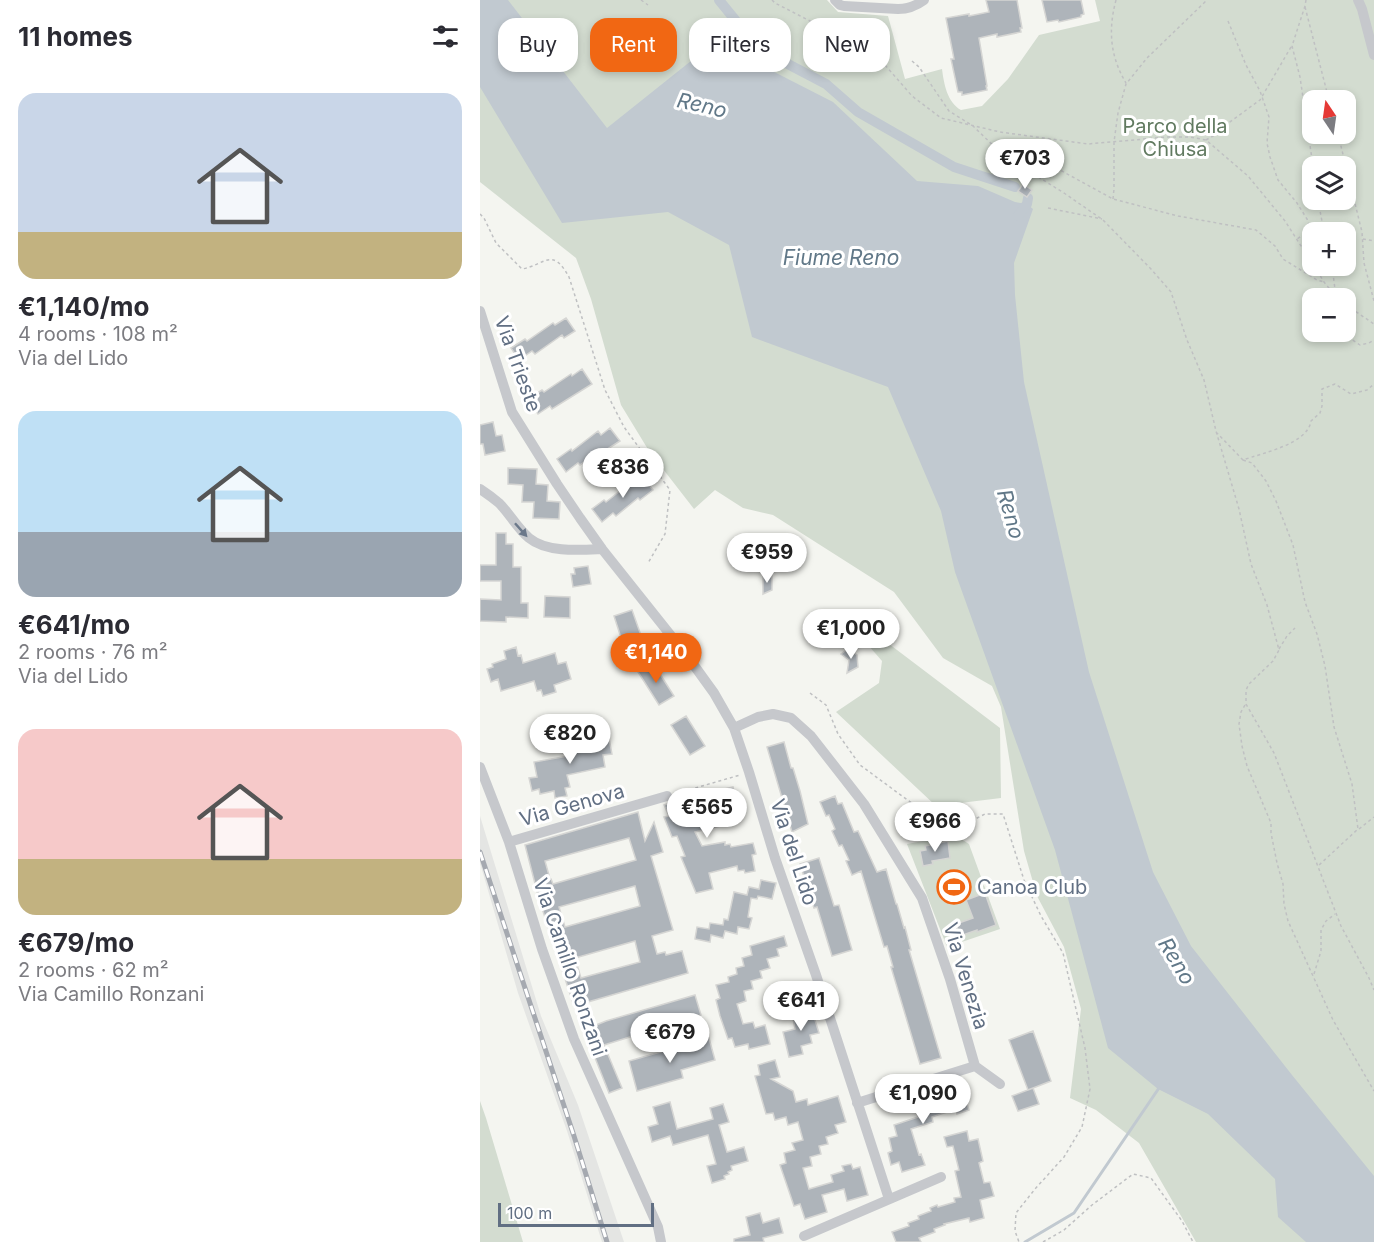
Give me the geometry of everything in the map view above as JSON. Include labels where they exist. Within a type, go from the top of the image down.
[{"type":"street","points":[[835,0],[844,6],[898,9],[916,6],[924,0]]},
{"type":"street","points":[[1358,0],[1374,55]]},
{"type":"street","name":"Via Trieste","points":[[480,311],[512,412],[557,484],[602,549]]},
{"type":"street","points":[[480,489],[498,502],[531,540],[542,545],[578,551],[602,549]]},
{"type":"street","name":"Via del Lido","points":[[602,549],[688,657],[714,693],[734,728],[889,1199]]},
{"type":"street","name":"Via Venezia","points":[[734,728],[758,717],[773,714],[791,718],[811,736],[864,804],[922,898],[950,979],[975,1066]]},
{"type":"street","name":"Via Camillo Ronzani","points":[[480,767],[509,842],[542,949],[574,1039],[662,1240]]},
{"type":"street","name":"Via Genova","points":[[509,842],[667,796]]},
{"type":"street","points":[[857,1103],[975,1066],[1000,1084]]},
{"type":"street","points":[[804,1236],[941,1177]]},
{"type":"path","points":[[641,0],[648,5]]},
{"type":"path","points":[[772,0],[810,21],[853,38],[885,65],[912,96],[941,118],[1000,132],[1088,144],[1167,137],[1191,137],[1206,140],[1248,176],[1302,247]]},
{"type":"path","points":[[1116,0],[1111,28],[1113,53],[1126,84]]},
{"type":"path","points":[[1113,200],[1113,142],[1126,84],[1147,58],[1207,0]]},
{"type":"path","points":[[1206,140],[1220,132],[1227,124],[1262,98],[1292,46],[1306,0]]},
{"type":"path","points":[[1305,6],[1326,90]]},
{"type":"path","points":[[1228,21],[1269,117],[1267,143],[1269,157],[1278,180],[1297,203],[1309,225],[1306,233],[1297,239]]},
{"type":"path","points":[[1292,46],[1300,77],[1311,156]]},
{"type":"path","points":[[912,61],[919,67],[949,111],[973,126],[1003,155],[1103,220],[1171,292],[1187,340],[1204,380],[1239,509],[1251,564],[1267,605],[1279,650]]},
{"type":"path","points":[[1340,144],[1363,239],[1364,263],[1374,301]]},
{"type":"path","points":[[996,148],[1060,170],[1113,200],[1178,216],[1256,230],[1275,246],[1283,259],[1324,282]]},
{"type":"path","points":[[1048,208],[1103,220]]},
{"type":"path","points":[[480,214],[496,243],[522,268],[552,259],[562,264],[569,277],[605,390],[624,427],[670,490],[665,534],[648,563]]},
{"type":"path","points":[[1363,239],[1374,241]]},
{"type":"path","points":[[1320,276],[1328,288]]},
{"type":"path","points":[[1356,311],[1374,324]]},
{"type":"path","points":[[1356,342],[1360,345],[1374,340]]},
{"type":"path","points":[[1243,459],[1291,443],[1299,438],[1320,413],[1322,389],[1335,384],[1351,394],[1367,390],[1374,384]]},
{"type":"path","points":[[1216,431],[1243,459],[1252,463],[1266,481],[1293,545],[1305,602],[1317,634],[1325,666],[1334,727],[1352,784],[1358,829]]},
{"type":"path","points":[[1295,628],[1287,636],[1272,661],[1249,684],[1246,690],[1246,704],[1274,753],[1336,914],[1374,990]]},
{"type":"path","points":[[810,693],[826,705],[838,734],[860,765],[955,835]]},
{"type":"path","points":[[1246,704],[1241,712],[1239,724],[1242,746],[1247,766],[1271,823],[1288,921],[1334,1020],[1374,1090]]},
{"type":"path","points":[[667,796],[749,772]]},
{"type":"path","points":[[950,832],[985,814],[1003,814],[1024,880],[1041,916],[1063,953],[1085,1048],[1090,1089],[1082,1127],[1064,1157],[1016,1213],[1016,1231],[1019,1242]]},
{"type":"path","points":[[1318,867],[1374,817]]},
{"type":"path","points":[[1314,975],[1321,951],[1321,930],[1326,921],[1336,914]]},
{"type":"path","points":[[1043,1242],[1064,1230],[1133,1174],[1151,1179],[1182,1221],[1193,1242]]},
{"type":"shaded area","points":[[480,816],[541,1016],[578,1105],[624,1242],[602,1242],[567,1131],[518,993],[480,863]]},
{"type":"green space","name":"Parco della Chiusa","points":[[480,0],[827,0],[838,12],[888,16],[889,18],[803,18],[803,72],[890,72],[890,23],[905,79],[942,69],[949,97],[961,110],[982,106],[1008,79],[1039,35],[1100,21],[1095,0],[1374,0],[1374,1242],[1196,1242],[1139,1143],[1096,1110],[1070,1098],[1081,1009],[1064,947],[1037,896],[1024,851],[1001,707],[992,686],[943,658],[894,592],[773,515],[743,508],[715,490],[694,509],[649,451],[621,405],[591,299],[576,258],[480,182]]},
{"type":"green space","points":[[868,628],[1000,728],[1001,798],[936,806],[836,712],[879,683],[882,661],[861,637]]},
{"type":"green space","name":"Canoa Club","points":[[955,835],[969,844],[1000,929],[947,947],[907,844]]},
{"type":"green space","points":[[480,1101],[486,1118],[523,1242],[480,1242]]},
{"type":"water","name":"Fiume Reno","points":[[480,0],[508,0],[522,18],[498,18],[498,72],[564,72],[607,128],[689,63],[689,72],[774,72],[833,102],[917,181],[978,186],[1015,202],[1027,204],[1033,209],[1014,263],[1024,382],[1089,672],[1153,872],[1191,946],[1374,1176],[1374,1242],[1306,1242],[1278,1217],[1275,1179],[1208,1114],[1158,1089],[1108,1048],[1055,850],[955,572],[941,511],[888,387],[752,337],[729,245],[668,212],[562,223],[480,87]]},
{"type":"building","points":[[986,0],[1017,0],[1021,32],[979,38],[987,90],[962,95],[962,92],[958,92],[951,59],[954,59],[946,18],[989,12]]},
{"type":"building","points":[[1042,0],[1081,0],[1084,14],[1081,17],[1059,22],[1058,20],[1047,22]]},
{"type":"building","points":[[1023,184],[1032,190],[1027,197],[1018,191]]},
{"type":"building","points":[[566,318],[575,331],[564,338],[562,335],[535,354],[532,351],[519,360],[511,348],[525,339],[527,341],[553,323],[555,325]]},
{"type":"building","points":[[582,369],[592,384],[552,409],[550,406],[538,414],[528,399]]},
{"type":"building","points":[[493,422],[496,436],[502,435],[505,451],[485,455],[483,444],[480,444],[480,425]]},
{"type":"building","points":[[610,428],[620,441],[580,465],[578,463],[566,472],[557,459],[571,449],[572,451],[598,431],[601,435]]},
{"type":"building","points":[[508,468],[537,469],[536,484],[548,485],[547,501],[560,502],[559,519],[533,518],[534,502],[522,502],[523,485],[508,484]]},
{"type":"building","points":[[642,477],[653,490],[640,500],[638,498],[616,516],[613,513],[602,522],[592,509],[604,500],[606,502],[631,482],[633,485]]},
{"type":"building","points":[[496,533],[506,533],[506,544],[513,544],[513,567],[521,567],[521,603],[528,603],[528,618],[506,617],[506,622],[480,621],[480,599],[501,600],[501,581],[480,581],[480,565],[496,565]]},
{"type":"building","points":[[588,566],[591,584],[573,587],[571,574],[575,574],[574,568]]},
{"type":"building","points":[[763,576],[772,576],[772,590],[763,594]]},
{"type":"building","points":[[545,596],[570,597],[570,618],[544,617]]},
{"type":"building","points":[[632,610],[643,641],[624,647],[614,616]]},
{"type":"building","points":[[516,647],[523,663],[555,653],[558,664],[566,662],[571,679],[554,685],[556,692],[543,696],[541,690],[537,691],[534,681],[501,691],[498,679],[491,682],[487,669],[493,667],[492,664],[506,659],[504,651]]},
{"type":"building","points":[[848,649],[857,655],[858,667],[847,673],[849,660],[841,654]]},
{"type":"building","points":[[653,663],[674,696],[659,705],[638,672]]},
{"type":"building","points":[[686,716],[705,746],[690,755],[671,725]]},
{"type":"building","points":[[586,731],[587,739],[609,738],[612,754],[603,755],[605,767],[567,775],[570,787],[565,788],[567,796],[555,798],[554,791],[540,794],[539,789],[532,791],[529,778],[537,777],[534,762],[574,755],[571,734]]},
{"type":"building","points":[[784,742],[808,824],[792,832],[767,747]]},
{"type":"building","points":[[733,787],[742,812],[722,816],[724,824],[720,824],[721,826],[695,832],[702,846],[725,842],[725,845],[730,844],[731,847],[753,843],[756,854],[752,855],[755,871],[745,873],[744,870],[738,871],[737,866],[709,873],[713,889],[696,893],[681,857],[685,856],[677,836],[672,837],[664,817],[669,816],[664,805],[681,799],[684,806],[718,800],[717,795],[721,794],[720,790]]},
{"type":"building","points":[[835,796],[838,804],[842,803],[854,832],[858,831],[877,872],[886,869],[905,927],[911,950],[909,950],[941,1058],[920,1064],[891,967],[893,967],[887,946],[884,947],[861,871],[852,875],[846,861],[849,860],[842,845],[839,846],[832,831],[835,829],[829,815],[826,816],[820,802]]},
{"type":"building","points":[[638,812],[645,841],[654,822],[663,852],[651,856],[673,930],[652,936],[657,954],[665,952],[666,955],[682,951],[688,973],[574,1006],[539,899],[525,845]],"holes":[[[629,838],[636,860],[553,884],[550,879],[545,861]],[[635,886],[640,906],[565,927],[559,907]],[[635,941],[640,962],[581,978],[575,958]]]},
{"type":"building","points":[[948,841],[950,858],[932,861],[933,864],[923,866],[920,851],[926,850],[925,846]]},
{"type":"building","points":[[819,858],[834,906],[839,905],[852,950],[832,956],[817,907],[814,908],[800,864]]},
{"type":"building","points":[[761,880],[776,883],[772,899],[758,896],[757,899],[751,898],[748,917],[752,918],[749,929],[738,927],[737,934],[725,931],[723,938],[711,935],[710,942],[695,939],[697,927],[709,929],[710,923],[723,925],[724,919],[728,920],[734,892],[747,895],[749,887],[759,889]]},
{"type":"building","points":[[985,893],[996,925],[960,936],[956,924],[973,918],[966,900]]},
{"type":"building","points":[[784,936],[787,946],[777,949],[779,956],[767,959],[770,968],[760,971],[762,978],[751,981],[753,989],[744,991],[746,1001],[737,1004],[743,1024],[753,1022],[755,1028],[765,1025],[770,1044],[749,1049],[748,1044],[735,1047],[732,1038],[728,1039],[720,1016],[716,1000],[720,998],[716,985],[729,982],[728,977],[737,974],[736,968],[744,966],[742,958],[752,955],[750,946]]},
{"type":"building","points":[[695,995],[701,1015],[604,1045],[622,1088],[609,1093],[584,1030],[606,1021]]},
{"type":"building","points":[[811,1007],[819,1033],[810,1035],[812,1043],[801,1046],[803,1054],[789,1057],[783,1032],[795,1029],[792,1013]]},
{"type":"building","points":[[1033,1031],[1051,1081],[1028,1090],[1009,1040]]},
{"type":"building","points":[[709,1038],[715,1060],[681,1070],[683,1078],[637,1091],[629,1061]]},
{"type":"building","points":[[775,1060],[780,1077],[771,1079],[793,1091],[796,1102],[807,1099],[808,1105],[838,1096],[846,1122],[835,1125],[838,1133],[826,1137],[828,1144],[819,1146],[821,1154],[810,1157],[812,1166],[803,1168],[809,1189],[833,1182],[831,1175],[844,1171],[842,1166],[851,1164],[853,1169],[860,1167],[868,1195],[847,1201],[844,1189],[822,1195],[827,1212],[805,1219],[800,1204],[794,1206],[780,1165],[786,1163],[784,1153],[795,1150],[792,1143],[803,1140],[798,1122],[788,1125],[786,1117],[775,1120],[773,1113],[766,1114],[755,1076],[760,1075],[758,1065]]},
{"type":"building","points":[[949,1086],[951,1093],[963,1090],[969,1110],[957,1114],[956,1109],[932,1117],[933,1122],[911,1129],[919,1155],[921,1154],[925,1165],[902,1172],[899,1162],[891,1165],[888,1153],[892,1151],[889,1138],[897,1136],[894,1125],[918,1117],[914,1104],[927,1100],[924,1091]]},
{"type":"building","points":[[1033,1088],[1039,1104],[1018,1111],[1012,1096]]},
{"type":"building","points":[[670,1102],[677,1129],[713,1119],[710,1108],[723,1104],[729,1122],[719,1125],[727,1152],[744,1147],[748,1161],[731,1166],[732,1170],[724,1176],[725,1179],[712,1183],[707,1166],[716,1164],[708,1135],[673,1145],[670,1136],[652,1142],[648,1127],[658,1124],[653,1107]]},
{"type":"building","points":[[967,1131],[969,1141],[978,1139],[983,1161],[979,1163],[984,1183],[990,1182],[994,1196],[980,1200],[984,1218],[970,1222],[969,1218],[944,1224],[934,1229],[935,1232],[919,1238],[921,1242],[896,1242],[892,1232],[909,1226],[908,1223],[919,1219],[918,1216],[931,1211],[930,1208],[955,1202],[954,1198],[961,1197],[955,1171],[959,1170],[953,1146],[947,1147],[944,1137]]},
{"type":"building","points":[[760,1213],[763,1223],[779,1218],[783,1233],[763,1238],[764,1242],[734,1242],[734,1239],[750,1235],[746,1217]]},
{"type":"waterway","points":[[719,0],[763,48],[826,84],[858,112],[954,167],[1015,187]]},
{"type":"waterway","points":[[1018,216],[1027,204],[1028,198]]},
{"type":"waterway","points":[[1025,1242],[1074,1213],[1159,1088]]},
{"type":"railway","points":[[480,852],[607,1242]]},
{"type":"place","name":"Canoa Club","points":[[954,887]]},
{"type":"water label","name":"Reno","points":[[702,105]]},
{"type":"water label","name":"Reno","points":[[1011,514]]},
{"type":"water label","name":"Reno","points":[[1177,961]]}]
